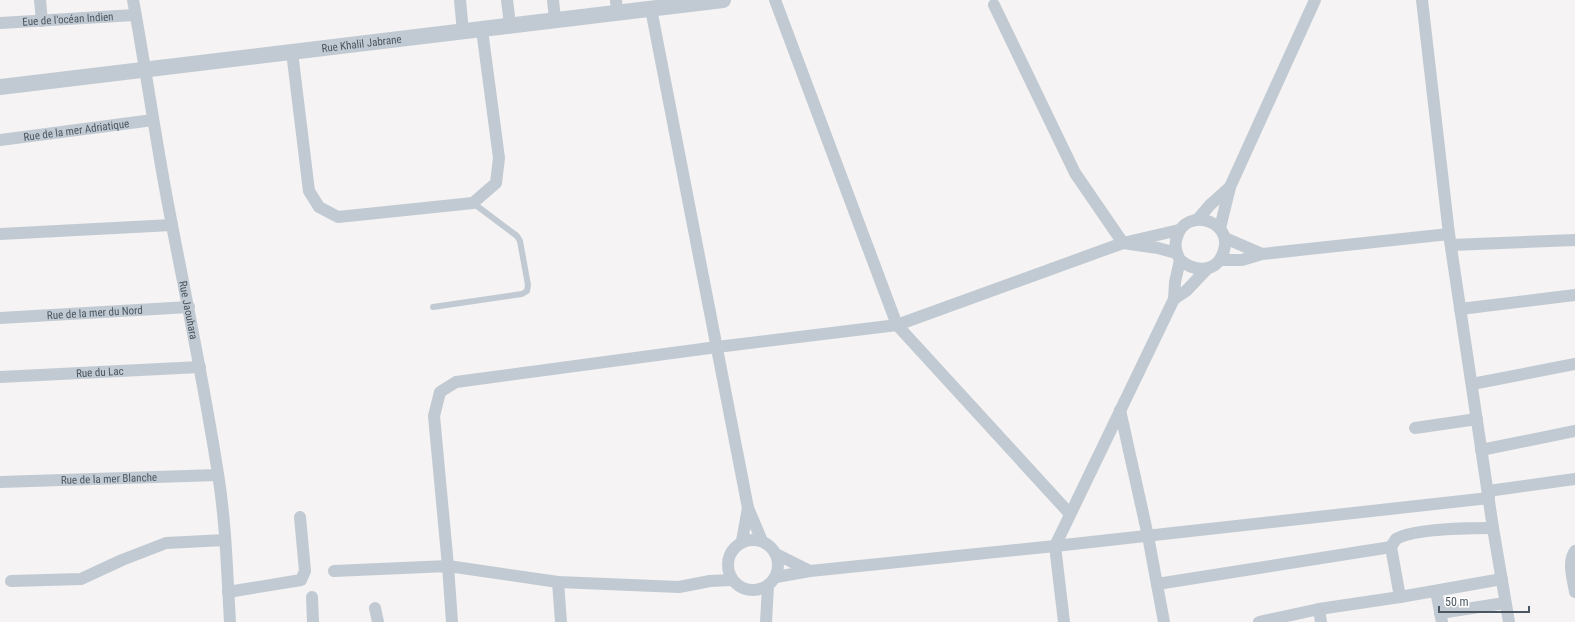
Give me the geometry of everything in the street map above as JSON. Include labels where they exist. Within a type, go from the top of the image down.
[{"type":"street","points":[[40,0],[42,21]]},
{"type":"street","name":"Rue Jaouhara","points":[[132,0],[146,70],[153,120],[172,225],[200,367],[218,475],[225,540],[230,622]]},
{"type":"street","points":[[460,0],[463,32]]},
{"type":"street","points":[[507,0],[510,25]]},
{"type":"street","points":[[552,0],[555,19]]},
{"type":"street","name":"Rue Khalil Jabrane","points":[[0,87],[482,30],[555,19],[616,6],[651,9],[723,0]]},
{"type":"street","points":[[775,0],[897,325],[1070,514]]},
{"type":"street","points":[[994,5],[1075,173],[1123,243],[1158,248],[1178,257],[1188,267],[1197,270],[1207,269],[1214,266],[1220,260],[1225,250],[1222,233],[1230,187],[1315,0]]},
{"type":"street","points":[[1422,0],[1450,239],[1493,528],[1509,622]]},
{"type":"street","points":[[651,9],[748,508],[762,540],[770,546],[776,554],[779,565],[772,581],[766,619]]},
{"type":"street","name":"Eue de l'océan Indien","points":[[0,23],[136,15]]},
{"type":"street","points":[[292,52],[309,191],[319,207],[338,217],[473,203],[496,183],[499,158],[482,30]]},
{"type":"street","name":"Rue de la mer Adriatique","points":[[0,140],[153,120]]},
{"type":"street","points":[[1064,622],[1055,546],[1174,299],[1178,257],[1176,240],[1179,230],[1184,225],[1198,219],[1210,205],[1230,187]]},
{"type":"street","points":[[1198,219],[1210,221],[1222,233],[1262,254]]},
{"type":"street","points":[[0,234],[172,225]]},
{"type":"street","points":[[452,622],[434,416],[440,392],[456,382],[717,347],[897,325],[1123,243],[1179,230]]},
{"type":"street","points":[[1220,260],[1242,260],[1262,254],[1450,239],[1575,240]]},
{"type":"street","points":[[1174,299],[1186,291],[1207,269]]},
{"type":"street","points":[[1460,309],[1575,295]]},
{"type":"street","name":"Rue de la mer du Nord","points":[[0,318],[189,307]]},
{"type":"street","points":[[1472,384],[1575,364]]},
{"type":"street","name":"Rue du Lac","points":[[0,377],[200,367]]},
{"type":"street","points":[[1120,410],[1158,584],[1164,622]]},
{"type":"street","points":[[1415,428],[1477,419]]},
{"type":"street","points":[[1482,450],[1575,431]]},
{"type":"street","name":"Rue de la mer Blanche","points":[[0,482],[218,475]]},
{"type":"street","points":[[727,565],[732,580],[741,588],[753,591],[772,581],[810,571],[1148,536],[1488,494],[1575,479]]},
{"type":"street","points":[[710,581],[727,565],[732,551],[742,541],[748,508]]},
{"type":"street","points":[[228,592],[301,580],[305,571],[300,517]]},
{"type":"street","points":[[1400,597],[1391,547],[1396,539],[1412,534],[1461,529],[1493,528]]},
{"type":"street","points":[[11,581],[81,579],[122,560],[166,543],[225,540]]},
{"type":"street","points":[[742,541],[762,540]]},
{"type":"street","points":[[1158,584],[1391,547]]},
{"type":"street","points":[[1575,551],[1572,556],[1571,564],[1575,592]]},
{"type":"street","points":[[776,554],[810,571]]},
{"type":"street","points":[[334,572],[448,566],[558,582],[679,586],[710,581],[732,580]]},
{"type":"street","points":[[1259,622],[1319,609],[1400,597],[1502,579]]},
{"type":"street","points":[[558,582],[561,622]]},
{"type":"street","points":[[753,591],[766,619]]},
{"type":"street","points":[[1436,591],[1441,618],[1506,602]]},
{"type":"street","points":[[312,598],[313,622]]},
{"type":"street","points":[[375,608],[378,622]]},
{"type":"street","points":[[1319,609],[1321,622]]},
{"type":"lane","points":[[433,307],[522,294],[527,291],[528,285],[520,241],[517,236],[473,203]]}]
